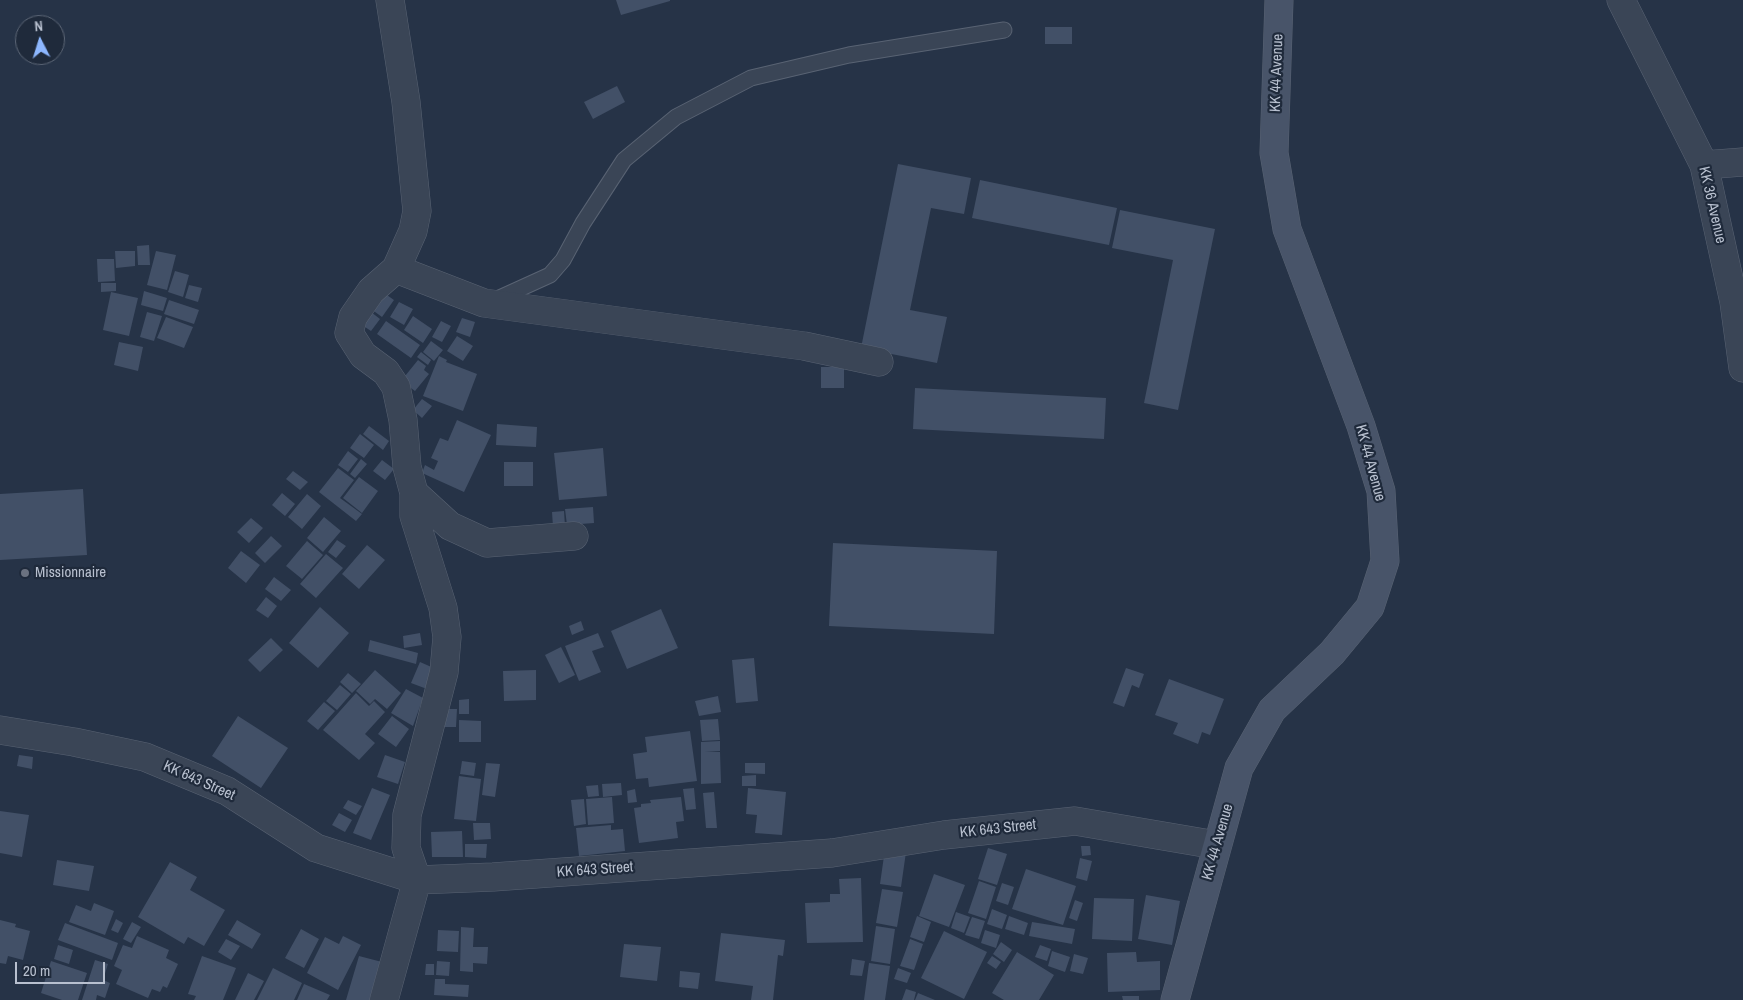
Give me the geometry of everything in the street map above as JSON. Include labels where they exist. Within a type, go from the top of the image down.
[{"type":"main road","name":"KK 44 Avenue","points":[[1175,1000],[1239,768],[1272,710],[1332,653],[1370,607],[1385,561],[1381,491],[1361,426],[1287,229],[1274,153],[1279,0]]},
{"type":"street","points":[[384,1000],[417,880],[406,848],[407,815],[444,672],[447,637],[443,608],[414,516],[414,493],[407,467],[403,420],[396,387],[386,372],[363,355],[349,333],[353,317],[370,291],[396,269],[413,231],[417,210],[406,102],[390,0]]},
{"type":"street","name":"KK 36 Avenue","points":[[1621,0],[1704,165],[1734,302],[1743,368]]},
{"type":"street","points":[[1704,165],[1743,162]]},
{"type":"street","points":[[396,269],[484,303],[804,346],[879,362]]},
{"type":"street","points":[[414,493],[450,526],[487,543],[574,536]]},
{"type":"street","name":"KK 643 Street","points":[[0,730],[145,757],[227,791],[316,848],[417,880],[503,877],[832,853],[944,835],[1075,820],[1216,846]]},
{"type":"lane","points":[[484,303],[505,297],[550,276],[563,260],[583,223],[624,160],[684,113],[751,78],[849,55],[1004,30]]},
{"type":"building","points":[[616,0],[670,0],[670,1],[621,15]]},
{"type":"building","points":[[1045,27],[1072,27],[1072,44],[1045,44]]},
{"type":"building","points":[[617,86],[625,102],[593,119],[584,102]]},
{"type":"building","points":[[898,164],[971,178],[964,214],[931,208],[910,310],[947,317],[937,363],[861,348]]},
{"type":"building","points":[[980,180],[1117,208],[1109,245],[972,218]]},
{"type":"building","points":[[1120,210],[1215,229],[1178,410],[1144,403],[1173,260],[1112,248]]},
{"type":"building","points":[[149,245],[150,265],[138,265],[137,246]]},
{"type":"building","points":[[115,251],[135,251],[135,266],[116,268]]},
{"type":"building","points":[[156,251],[176,255],[167,290],[147,285]]},
{"type":"building","points":[[97,259],[114,259],[115,281],[98,282]]},
{"type":"building","points":[[175,271],[189,275],[183,297],[168,292]]},
{"type":"building","points":[[101,283],[116,283],[116,291],[101,292]]},
{"type":"building","points":[[189,285],[202,288],[198,302],[185,298]]},
{"type":"building","points":[[144,291],[167,298],[163,311],[141,305]]},
{"type":"building","points":[[111,292],[138,298],[129,336],[103,330]]},
{"type":"building","points":[[384,293],[394,300],[382,317],[371,309]]},
{"type":"building","points":[[169,300],[199,310],[194,324],[164,314]]},
{"type":"building","points":[[399,302],[413,309],[404,325],[390,317]]},
{"type":"building","points":[[147,312],[162,316],[154,341],[140,337]]},
{"type":"building","points":[[371,312],[380,319],[371,331],[362,325]]},
{"type":"building","points":[[413,316],[432,329],[423,343],[404,330]]},
{"type":"building","points":[[166,317],[193,327],[184,348],[157,338]]},
{"type":"building","points":[[462,318],[475,322],[470,337],[456,332]]},
{"type":"building","points":[[386,321],[420,345],[411,358],[377,334]]},
{"type":"building","points":[[441,321],[451,326],[442,342],[432,337]]},
{"type":"building","points":[[457,336],[473,346],[463,361],[447,351]]},
{"type":"building","points":[[431,341],[443,350],[434,361],[423,352]]},
{"type":"building","points":[[119,342],[143,347],[138,371],[114,365]]},
{"type":"building","points":[[421,352],[431,360],[428,365],[417,357]]},
{"type":"building","points":[[439,356],[447,360],[446,362],[477,374],[463,411],[423,396]]},
{"type":"building","points":[[418,360],[426,366],[424,370],[429,374],[415,391],[401,381]]},
{"type":"building","points":[[821,367],[844,367],[844,388],[821,388]]},
{"type":"building","points":[[915,388],[1106,398],[1104,439],[913,429]]},
{"type":"building","points":[[422,399],[432,406],[422,418],[413,410]]},
{"type":"building","points":[[457,420],[491,435],[464,492],[422,473],[425,465],[434,470],[438,461],[431,458],[440,438],[448,441]]},
{"type":"building","points":[[497,424],[537,427],[536,447],[496,445]]},
{"type":"building","points":[[369,426],[389,441],[383,450],[363,434]]},
{"type":"building","points":[[360,434],[374,445],[364,458],[350,448]]},
{"type":"building","points":[[603,448],[607,496],[559,500],[554,453]]},
{"type":"building","points":[[348,451],[358,459],[348,472],[338,465]]},
{"type":"building","points":[[361,459],[367,464],[355,478],[350,474]]},
{"type":"building","points":[[382,460],[394,469],[385,480],[373,471]]},
{"type":"building","points":[[504,462],[533,462],[533,486],[504,486]]},
{"type":"building","points":[[338,468],[354,480],[340,498],[362,514],[356,521],[319,492]]},
{"type":"building","points":[[293,471],[308,482],[300,490],[286,479]]},
{"type":"building","points":[[359,477],[378,491],[362,513],[343,498]]},
{"type":"building","points":[[83,489],[87,555],[0,560],[0,494]]},
{"type":"building","points":[[282,493],[295,504],[285,516],[272,505]]},
{"type":"building","points":[[307,494],[321,506],[302,529],[288,517]]},
{"type":"building","points":[[593,507],[594,523],[567,525],[565,509]]},
{"type":"building","points":[[564,511],[565,526],[553,527],[552,512]]},
{"type":"building","points":[[324,517],[341,531],[323,552],[307,538]]},
{"type":"building","points":[[251,518],[263,528],[249,543],[237,532]]},
{"type":"building","points":[[271,536],[282,546],[265,563],[255,553]]},
{"type":"building","points":[[337,540],[346,546],[336,558],[328,552]]},
{"type":"building","points":[[307,541],[323,555],[302,579],[286,566]]},
{"type":"building","points":[[833,543],[997,551],[994,634],[829,626]]},
{"type":"building","points":[[367,545],[385,560],[359,589],[342,574]]},
{"type":"building","points":[[241,551],[260,565],[246,583],[228,568]]},
{"type":"building","points":[[326,554],[343,568],[316,598],[300,584]]},
{"type":"building","points":[[274,577],[291,590],[281,601],[265,589]]},
{"type":"building","points":[[266,597],[277,606],[268,618],[256,610]]},
{"type":"building","points":[[320,607],[349,633],[318,668],[289,643]]},
{"type":"building","points":[[661,609],[678,648],[627,669],[611,631]]},
{"type":"building","points":[[581,621],[584,630],[572,635],[569,626]]},
{"type":"building","points":[[420,633],[422,645],[404,648],[403,636]]},
{"type":"building","points":[[598,633],[604,647],[592,651],[601,672],[579,681],[565,646]]},
{"type":"building","points":[[271,638],[283,650],[260,672],[248,660]]},
{"type":"building","points":[[370,640],[418,653],[416,664],[368,651]]},
{"type":"building","points":[[561,647],[575,675],[559,683],[545,655]]},
{"type":"building","points":[[754,658],[758,701],[736,703],[732,660]]},
{"type":"building","points":[[420,662],[436,669],[427,689],[411,683]]},
{"type":"building","points":[[1126,668],[1144,674],[1139,688],[1132,685],[1124,707],[1113,703]]},
{"type":"building","points":[[375,670],[401,693],[387,709],[375,699],[370,704],[356,691]]},
{"type":"building","points":[[536,670],[536,700],[504,701],[503,671]]},
{"type":"building","points":[[348,673],[361,684],[352,693],[340,682]]},
{"type":"building","points":[[1169,679],[1224,699],[1210,735],[1202,732],[1198,744],[1173,734],[1178,723],[1155,715]]},
{"type":"building","points":[[340,685],[351,694],[337,710],[326,701]]},
{"type":"building","points":[[406,689],[423,698],[413,726],[391,713]]},
{"type":"building","points":[[356,693],[369,706],[374,701],[385,712],[365,734],[375,743],[359,760],[323,730]]},
{"type":"building","points":[[718,696],[721,712],[699,716],[695,701]]},
{"type":"building","points":[[469,699],[469,714],[459,714],[459,700]]},
{"type":"building","points":[[324,702],[335,711],[318,730],[307,721]]},
{"type":"building","points":[[439,709],[457,709],[456,727],[439,727]]},
{"type":"building","points":[[238,716],[288,748],[261,788],[212,756]]},
{"type":"building","points":[[392,716],[409,729],[396,747],[378,734]]},
{"type":"building","points":[[718,719],[720,740],[702,741],[700,720]]},
{"type":"building","points":[[459,720],[481,721],[481,742],[459,742]]},
{"type":"building","points":[[690,731],[697,781],[649,787],[648,778],[636,779],[633,754],[647,752],[645,737]]},
{"type":"building","points":[[720,741],[720,751],[705,752],[720,752],[721,783],[701,784],[701,742]]},
{"type":"building","points":[[19,755],[33,757],[32,769],[17,766]]},
{"type":"building","points":[[385,755],[405,762],[398,784],[377,777]]},
{"type":"building","points":[[462,761],[476,763],[474,776],[460,774]]},
{"type":"building","points":[[486,763],[500,764],[495,797],[482,795]]},
{"type":"building","points":[[745,763],[765,763],[765,774],[745,773]]},
{"type":"building","points":[[756,775],[756,786],[742,786],[742,776]]},
{"type":"building","points":[[459,776],[481,779],[476,821],[454,819]]},
{"type":"building","points":[[621,783],[622,795],[603,797],[602,784]]},
{"type":"building","points":[[598,785],[599,796],[588,797],[586,786]]},
{"type":"building","points":[[372,788],[390,795],[371,840],[353,833]]},
{"type":"building","points":[[694,788],[696,809],[686,810],[683,789]]},
{"type":"building","points":[[748,788],[786,792],[782,835],[755,833],[757,815],[746,814]]},
{"type":"building","points":[[635,789],[637,802],[628,803],[627,791]]},
{"type":"building","points":[[714,792],[717,828],[706,828],[703,793]]},
{"type":"building","points":[[612,797],[614,823],[588,825],[586,799]]},
{"type":"building","points":[[681,797],[684,821],[676,822],[678,838],[639,843],[634,808],[641,807],[641,804],[651,803],[650,800]]},
{"type":"building","points":[[584,799],[586,824],[574,826],[571,800]]},
{"type":"building","points":[[348,800],[362,806],[356,815],[343,808]]},
{"type":"building","points":[[0,811],[29,815],[22,857],[0,853]]},
{"type":"building","points":[[339,813],[352,820],[345,832],[332,825]]},
{"type":"building","points":[[473,823],[490,823],[491,839],[474,840]]},
{"type":"building","points":[[611,825],[611,830],[623,829],[625,851],[579,856],[576,828]]},
{"type":"building","points":[[462,831],[463,857],[432,857],[431,832]]},
{"type":"building","points":[[465,844],[487,844],[486,858],[465,857]]},
{"type":"building","points":[[1081,846],[1090,846],[1091,855],[1082,856]]},
{"type":"building","points":[[988,848],[1007,854],[997,885],[978,879]]},
{"type":"building","points":[[885,849],[906,852],[901,887],[880,884]]},
{"type":"building","points":[[1080,858],[1092,861],[1087,881],[1076,878]]},
{"type":"building","points":[[57,860],[94,866],[89,891],[53,885]]},
{"type":"building","points":[[170,862],[197,877],[190,890],[225,910],[204,946],[188,937],[184,944],[138,917]]},
{"type":"building","points":[[1026,869],[1076,886],[1063,925],[1012,909]]},
{"type":"building","points":[[934,874],[965,885],[949,927],[919,916]]},
{"type":"building","points":[[861,878],[863,942],[807,943],[805,903],[830,902],[830,894],[840,894],[839,879]]},
{"type":"building","points":[[979,881],[996,887],[986,919],[968,913]]},
{"type":"building","points":[[1002,883],[1014,887],[1008,905],[996,901]]},
{"type":"building","points":[[882,889],[903,892],[897,927],[876,923]]},
{"type":"building","points":[[1146,895],[1180,901],[1172,945],[1138,939]]},
{"type":"building","points":[[1094,898],[1134,899],[1132,941],[1092,939]]},
{"type":"building","points":[[1075,900],[1083,903],[1077,921],[1069,918]]},
{"type":"building","points":[[94,903],[114,911],[105,935],[69,922],[76,905],[91,911]]},
{"type":"building","points":[[992,909],[1007,915],[1002,929],[987,924]]},
{"type":"building","points":[[956,912],[970,917],[964,933],[951,928]]},
{"type":"building","points":[[917,916],[931,922],[924,942],[910,937]]},
{"type":"building","points":[[1009,916],[1028,923],[1024,935],[1005,929]]},
{"type":"building","points":[[972,917],[985,921],[979,939],[965,935]]},
{"type":"building","points":[[116,919],[123,923],[118,933],[111,930]]},
{"type":"building","points":[[0,920],[16,924],[15,927],[30,931],[23,960],[8,956],[6,964],[0,963]]},
{"type":"building","points":[[237,920],[261,934],[252,949],[228,935]]},
{"type":"building","points":[[132,922],[141,927],[131,943],[123,939]]},
{"type":"building","points":[[1032,922],[1075,929],[1072,944],[1029,936]]},
{"type":"building","points":[[65,923],[118,943],[112,960],[58,940]]},
{"type":"building","points":[[876,926],[895,929],[890,964],[871,961]]},
{"type":"building","points":[[461,927],[474,928],[473,947],[488,947],[487,964],[473,963],[473,972],[460,971]]},
{"type":"building","points":[[301,929],[319,939],[304,968],[285,958]]},
{"type":"building","points":[[438,930],[459,931],[458,952],[437,951]]},
{"type":"building","points":[[985,930],[1000,935],[996,948],[981,943]]},
{"type":"building","points":[[944,931],[987,952],[964,999],[921,978]]},
{"type":"building","points":[[721,933],[785,940],[783,956],[778,955],[773,1000],[751,1000],[753,986],[715,981]]},
{"type":"building","points":[[137,936],[169,950],[166,958],[178,964],[167,988],[163,986],[160,992],[152,989],[148,998],[116,984],[122,970],[114,966],[123,945],[132,948]]},
{"type":"building","points":[[343,936],[361,945],[338,990],[307,973],[325,937],[339,944]]},
{"type":"building","points":[[226,939],[240,946],[231,960],[218,952]]},
{"type":"building","points":[[910,939],[923,944],[914,970],[900,966]]},
{"type":"building","points":[[1001,942],[1012,950],[1004,962],[993,954]]},
{"type":"building","points":[[624,944],[661,947],[657,981],[620,977]]},
{"type":"building","points":[[58,945],[73,950],[69,964],[54,959]]},
{"type":"building","points":[[1040,945],[1051,949],[1047,961],[1035,957]]},
{"type":"building","points":[[1052,951],[1070,957],[1065,972],[1048,966]]},
{"type":"building","points":[[1017,952],[1054,975],[1039,1000],[1004,1000],[992,993]]},
{"type":"building","points":[[1136,952],[1137,962],[1160,961],[1160,990],[1108,992],[1107,953]]},
{"type":"building","points":[[1074,954],[1088,958],[1083,974],[1070,971]]},
{"type":"building","points":[[202,956],[236,968],[223,1000],[194,1000],[196,996],[188,994]]},
{"type":"building","points":[[359,956],[382,962],[372,1000],[346,1000]]},
{"type":"building","points":[[992,956],[1001,962],[996,969],[987,963]]},
{"type":"building","points":[[852,959],[865,961],[862,976],[850,975]]},
{"type":"building","points":[[95,960],[108,964],[103,980],[110,983],[105,998],[97,995],[96,1000],[82,1000]]},
{"type":"building","points":[[51,961],[87,973],[78,1000],[62,1000],[41,993]]},
{"type":"building","points":[[437,961],[450,962],[449,976],[436,975]]},
{"type":"building","points":[[869,963],[890,966],[885,1000],[864,1000]]},
{"type":"building","points":[[426,964],[434,964],[434,975],[425,975]]},
{"type":"building","points":[[273,968],[302,983],[294,1000],[257,1000]]},
{"type":"building","points":[[898,968],[911,973],[907,983],[894,979]]},
{"type":"building","points":[[680,971],[700,973],[698,989],[679,987]]},
{"type":"building","points":[[248,973],[264,981],[254,1000],[235,1000]]},
{"type":"building","points":[[435,979],[445,979],[445,984],[469,985],[468,997],[434,995]]},
{"type":"building","points":[[304,984],[330,995],[327,1000],[297,1000]]},
{"type":"building","points":[[906,989],[916,992],[914,1000],[902,1000]]},
{"type":"building","points":[[918,993],[935,1000],[915,1000]]},
{"type":"building","points":[[1122,996],[1139,996],[1139,1000],[1123,1000]]},
{"type":"place","name":"Missionnaire","points":[[25,573]]}]
